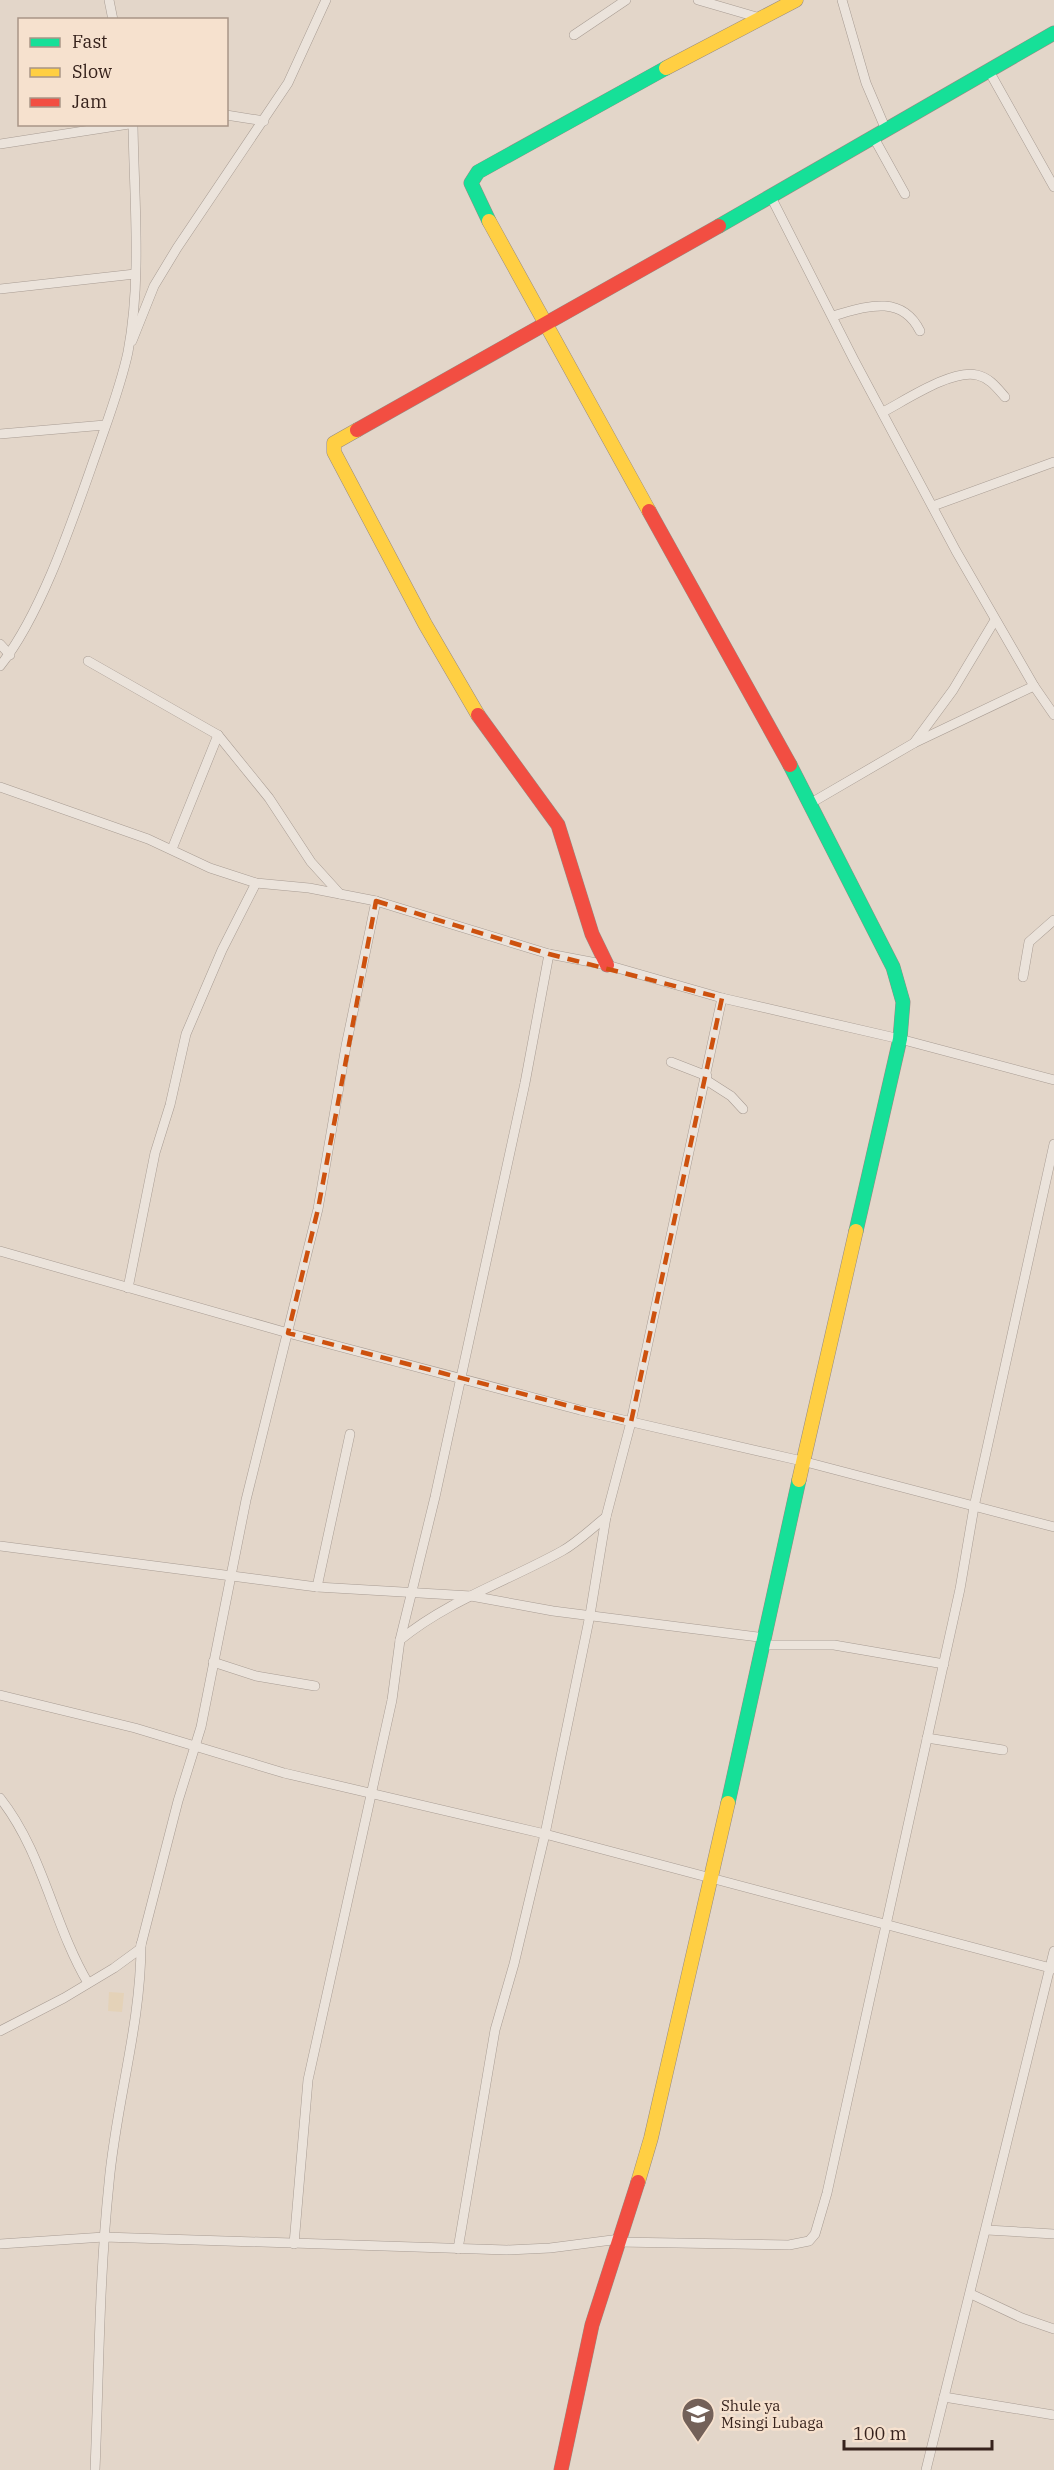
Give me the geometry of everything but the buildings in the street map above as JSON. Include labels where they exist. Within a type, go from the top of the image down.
[{"type":"street","points":[[109,0],[113,18]]},
{"type":"street","points":[[0,666],[19,640],[51,572],[105,425],[128,352],[154,286],[288,83],[326,0]]},
{"type":"street","points":[[574,35],[626,0]]},
{"type":"street","points":[[698,0],[760,18]]},
{"type":"street","points":[[561,2470],[584,2359],[619,2241],[635,2199],[651,2138],[765,1642],[802,1461],[900,1039],[903,1002],[897,976],[811,803],[472,191],[474,177],[796,0]]},
{"type":"street","points":[[842,0],[862,72],[886,130]]},
{"type":"street","points":[[607,965],[592,934],[558,825],[488,731],[425,624],[333,449],[337,439],[771,197],[1054,33]]},
{"type":"street","points":[[989,71],[1054,187]]},
{"type":"street","points":[[228,115],[264,121]]},
{"type":"street","points":[[0,144],[118,126]]},
{"type":"street","points":[[128,352],[135,274],[131,126]]},
{"type":"street","points":[[874,138],[905,194]]},
{"type":"street","points":[[771,197],[994,620],[1054,715]]},
{"type":"street","points":[[0,289],[135,274]]},
{"type":"street","points":[[833,316],[864,308],[894,307],[907,312],[920,331]]},
{"type":"street","points":[[883,412],[950,378],[964,374],[984,378],[1005,397]]},
{"type":"street","points":[[0,434],[105,425]]},
{"type":"street","points":[[933,506],[1054,462]]},
{"type":"street","points":[[914,743],[954,690],[994,620]]},
{"type":"street","points":[[0,644],[9,654]]},
{"type":"street","points":[[88,662],[218,735],[269,798],[311,862],[340,894]]},
{"type":"street","points":[[811,803],[914,743],[1034,686]]},
{"type":"street","points":[[172,849],[218,735]]},
{"type":"street","points":[[0,786],[172,849],[210,868],[256,882],[376,901],[549,954],[607,965],[722,998],[900,1039],[1054,1080]]},
{"type":"street","points":[[129,1288],[155,1154],[170,1105],[186,1034],[222,950],[256,882]]},
{"type":"street","points":[[0,2031],[39,2013],[140,1949],[178,1801],[196,1748],[246,1500],[318,1209],[339,1087],[376,901]]},
{"type":"street","points":[[1023,976],[1029,942],[1054,920]]},
{"type":"street","points":[[294,2244],[308,2080],[392,1700],[400,1640],[461,1378],[525,1083],[549,954]]},
{"type":"street","points":[[458,2249],[495,2030],[514,1964],[545,1834],[590,1615],[606,1517],[631,1422],[722,998]]},
{"type":"street","points":[[671,1062],[706,1078],[731,1096],[743,1109]]},
{"type":"street","points":[[0,2244],[104,2237],[458,2249],[550,2248],[619,2241],[789,2245],[813,2239],[827,2193],[944,1664],[974,1507],[1054,1144]]},
{"type":"street","points":[[0,1251],[288,1333],[631,1422],[802,1461],[1054,1527]]},
{"type":"street","points":[[317,1587],[350,1434]]},
{"type":"street","points":[[400,1640],[427,1618],[562,1550],[606,1517]]},
{"type":"street","points":[[0,1546],[317,1587],[471,1596],[765,1642],[834,1645],[879,1650],[944,1664]]},
{"type":"street","points":[[213,1662],[256,1676],[315,1686]]},
{"type":"street","points":[[0,1695],[135,1728],[196,1748],[370,1795],[545,1834],[711,1876],[1052,1968]]},
{"type":"street","points":[[927,1738],[1003,1750]]},
{"type":"street","points":[[0,1798],[18,1825],[35,1860],[71,1952],[88,1983]]},
{"type":"street","points":[[94,2470],[104,2237],[120,2100],[141,1980],[141,1942]]},
{"type":"street","points":[[926,2470],[1052,1968],[1054,1951]]},
{"type":"street","points":[[987,2230],[1054,2234]]},
{"type":"street","points":[[971,2294],[1028,2321],[1054,2329]]},
{"type":"street","points":[[944,2397],[1054,2415]]},
{"type":"highlighted area","points":[[376,901],[549,954],[722,998],[631,1422],[288,1333],[318,1209]]},
{"type":"shaded area","points":[[109,1992],[124,1993],[122,2012],[108,2011]]},
{"type":"traffic: fast","points":[[719,226],[1054,33]]},
{"type":"traffic: fast","points":[[489,221],[471,183],[478,172],[666,68]]},
{"type":"traffic: fast","points":[[790,765],[893,967],[903,1002],[900,1039],[856,1231]]},
{"type":"traffic: fast","points":[[728,1803],[799,1480]]},
{"type":"traffic: slow","points":[[666,68],[796,0]]},
{"type":"traffic: slow","points":[[489,221],[649,511]]},
{"type":"traffic: slow","points":[[357,430],[334,443],[334,452],[425,624],[478,715]]},
{"type":"traffic: slow","points":[[799,1480],[856,1231]]},
{"type":"traffic: slow","points":[[638,2182],[651,2138],[728,1803]]},
{"type":"traffic: jam","points":[[357,430],[719,226]]},
{"type":"traffic: jam","points":[[649,511],[790,765]]},
{"type":"traffic: jam","points":[[478,715],[558,825],[592,934],[607,965]]},
{"type":"traffic: jam","points":[[561,2470],[592,2325],[638,2182]]},
{"type":"place","name":"Shule ya Msingi Lubaga","points":[[698,2443]]}]
